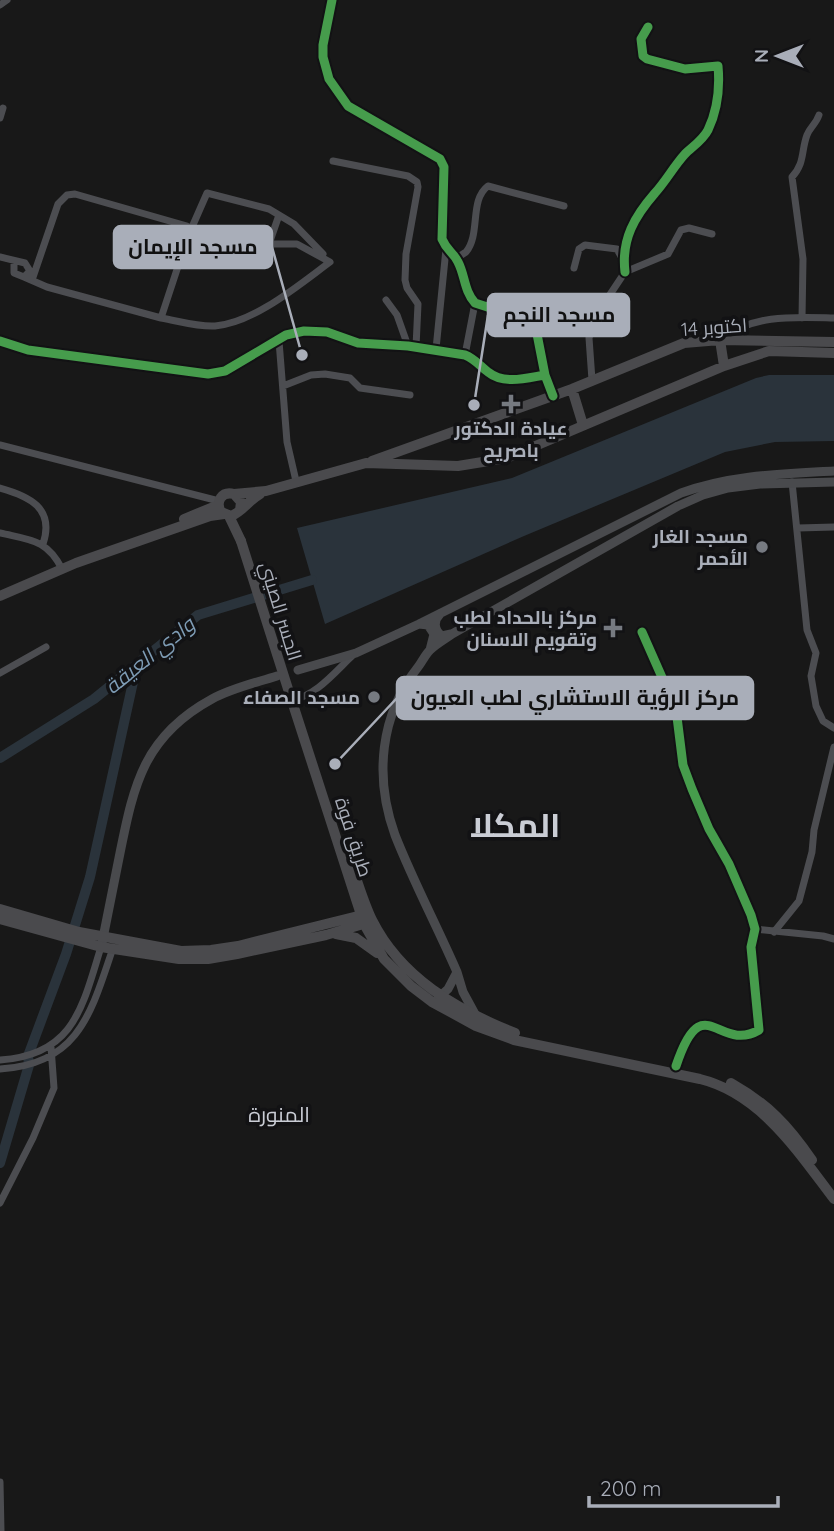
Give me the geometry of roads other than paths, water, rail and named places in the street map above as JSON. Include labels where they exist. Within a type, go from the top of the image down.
[{"type":"highway","name":"14 اكتوبر","points":[[366,463],[572,389],[684,343],[720,340],[834,342]]},
{"type":"highway","points":[[720,340],[724,366]]},
{"type":"highway","points":[[0,596],[76,563],[81,557],[228,510],[266,491],[296,481],[366,463],[458,466],[507,458],[724,366],[769,351],[834,353]]},
{"type":"highway","points":[[572,389],[583,425]]},
{"type":"highway","points":[[228,510],[223,495],[266,491]]},
{"type":"highway","name":"الجسر الصيني","points":[[234,494],[241,502],[228,510],[240,538],[291,698]]},
{"type":"highway","name":"طريق فوة","points":[[291,698],[351,886],[367,918],[386,944],[436,999],[476,1026],[514,1040],[713,1082],[750,1103],[784,1129],[834,1199]]},
{"type":"highway","name":"طريق فوة","points":[[291,698],[367,918],[384,959],[411,986],[515,1033],[676,1066],[731,1083],[757,1098],[834,1189]]},
{"type":"highway","points":[[327,929],[346,911],[351,899],[351,886]]},
{"type":"highway","points":[[0,909],[64,932],[108,943],[181,951],[211,950],[327,929],[367,918]]},
{"type":"highway","points":[[0,919],[64,932]]},
{"type":"highway","points":[[327,929],[356,938],[384,959]]},
{"type":"main road","points":[[298,670],[356,653],[419,624],[681,493],[727,479],[754,475],[834,471]]},
{"type":"main road","points":[[477,1018],[463,992],[457,972],[395,834],[386,797],[382,758],[390,715],[408,678],[430,650],[452,634],[678,506],[728,488],[792,482],[834,482]]},
{"type":"main road","points":[[441,612],[436,620],[436,629],[442,636],[452,634]]},
{"type":"main road","points":[[419,624],[428,625],[434,634],[430,650]]},
{"type":"main road","points":[[108,943],[132,794],[150,755],[163,738],[195,709],[233,690],[277,676]]},
{"type":"main road","points":[[436,999],[448,989],[457,972]]},
{"type":"street","points":[[0,5],[7,0]]},
{"type":"street","points":[[332,0],[323,45],[329,79],[348,106],[440,159],[444,167],[442,239],[446,249],[456,258],[470,297],[475,303],[525,319],[533,325],[553,396]]},
{"type":"street","points":[[625,272],[624,260],[629,233],[636,215],[684,155],[707,133],[716,108],[719,80],[718,66],[685,69],[647,60],[643,56],[640,39],[648,27]]},
{"type":"street","points":[[0,118],[4,108]]},
{"type":"street","points":[[802,318],[803,259],[792,177],[799,171],[807,134],[815,126],[819,116]]},
{"type":"street","points":[[332,161],[408,176],[416,182],[418,187],[406,254],[405,280],[418,304],[412,346]]},
{"type":"street","points":[[456,258],[466,252],[471,242],[481,192],[488,186],[564,206]]},
{"type":"street","points":[[161,318],[188,236],[207,193],[269,209],[294,224],[330,262]]},
{"type":"street","points":[[28,279],[58,204],[67,195],[75,194],[187,226],[188,236]]},
{"type":"street","points":[[279,215],[270,244],[297,244],[330,262]]},
{"type":"street","points":[[592,380],[590,333],[595,317],[625,272],[668,254],[681,230],[688,228],[712,234]]},
{"type":"street","points":[[574,268],[579,249],[585,245],[617,249],[624,260]]},
{"type":"street","points":[[436,349],[446,249]]},
{"type":"street","points":[[0,257],[25,263],[30,271],[28,279]]},
{"type":"street","points":[[28,279],[47,288],[200,326],[226,324],[259,311],[330,262]]},
{"type":"street","points":[[386,300],[397,315],[412,346]]},
{"type":"street","points":[[465,355],[475,303]]},
{"type":"street","points":[[720,340],[767,318],[834,318]]},
{"type":"street","points":[[0,341],[28,351],[208,374],[225,371],[286,335],[304,331],[327,332],[358,343],[412,346],[465,355],[496,377],[506,379],[545,375]]},
{"type":"street","points":[[278,341],[287,442],[296,481]]},
{"type":"street","points":[[283,386],[311,375],[326,374],[350,378],[360,388],[410,395]]},
{"type":"street","points":[[0,445],[228,510]]},
{"type":"street","points":[[792,482],[807,630],[816,653],[811,676],[816,706],[823,721],[834,728]]},
{"type":"street","points":[[0,488],[25,494],[41,511],[46,524],[43,544]]},
{"type":"street","points":[[798,528],[834,527]]},
{"type":"street","points":[[0,533],[43,544],[55,556],[62,569]]},
{"type":"street","points":[[642,632],[676,709],[683,765],[692,789],[709,829],[729,864],[755,929],[751,947],[759,1030],[749,1035],[731,1034],[710,1025],[696,1027],[683,1044],[676,1066]]},
{"type":"street","points":[[0,673],[46,648]]},
{"type":"street","points":[[291,698],[303,699],[312,693],[356,653]]},
{"type":"street","points":[[774,932],[799,901],[834,747]]},
{"type":"street","points":[[755,929],[834,939]]},
{"type":"street","points":[[0,1060],[28,1056],[51,1048],[66,1032],[77,1015],[108,943]]},
{"type":"street","points":[[0,1069],[29,1065],[52,1056],[71,1042],[82,1025],[108,943]]},
{"type":"street","points":[[0,1203],[33,1138],[54,1088],[51,1048]]},
{"type":"street","points":[[0,1482],[1,1531]]},
{"type":"waterway","name":"وادي العيقة","points":[[0,758],[94,699],[198,615],[312,580]]},
{"type":"waterway","points":[[0,1163],[29,1065],[28,1056],[66,954],[90,877],[137,664]]},
{"type":"place","name":"مسجد الإيمان","points":[[302,355]]},
{"type":"place","name":"عيادة الدكتور باصريح","points":[[511,404]]},
{"type":"place","name":"مسجد النجم","points":[[474,405]]},
{"type":"place","name":"مسجد الغار الأحمر","points":[[762,547]]},
{"type":"place","name":"مركز بالحداد لطب وتقويم الاسنان","points":[[613,628]]},
{"type":"place","name":"مسجد الصفاء","points":[[374,697]]},
{"type":"place","name":"مركز الرؤية الاستشاري لطب العيون","points":[[335,764]]},
{"type":"district","name":"المكلا","points":[[515,824]]},
{"type":"district","name":"المنورة","points":[[279,1114]]}]
